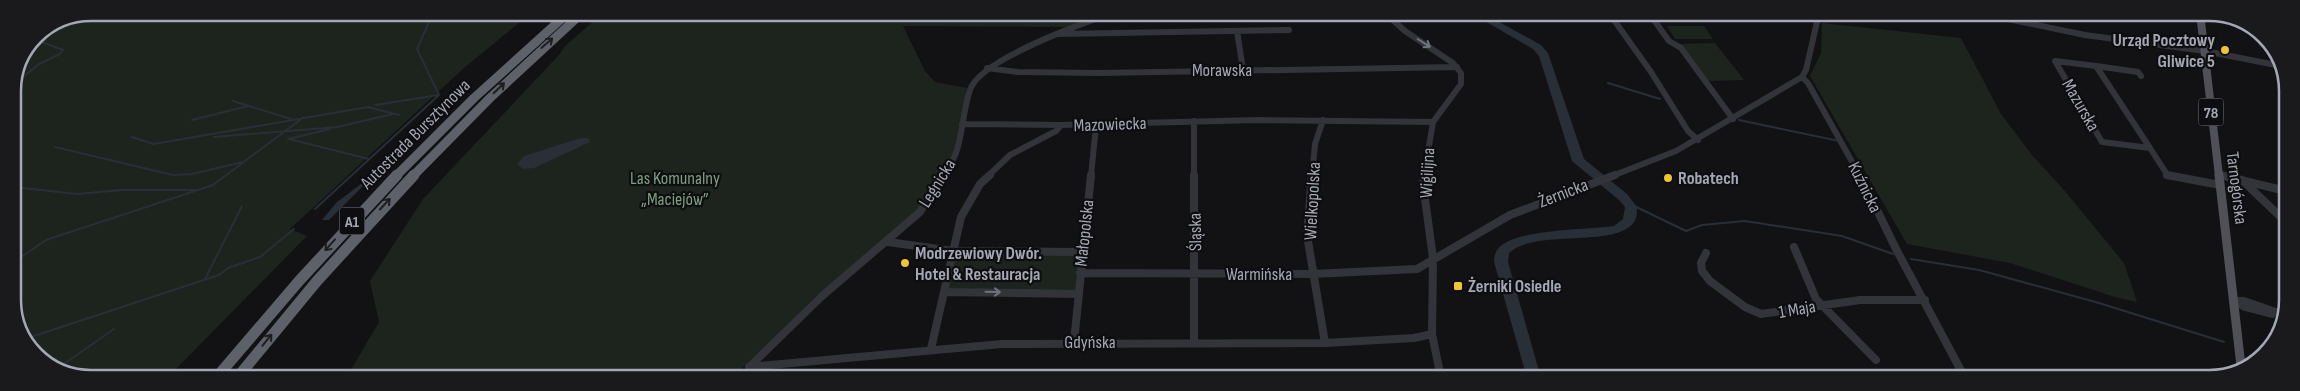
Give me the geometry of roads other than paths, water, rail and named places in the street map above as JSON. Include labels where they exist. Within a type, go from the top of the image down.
[{"type":"highway","name":"Autostrada Bursztynowa","points":[[223,370],[303,275],[398,172],[479,92],[559,21]]},
{"type":"highway","name":"Autostrada Bursztynowa","points":[[244,370],[329,267],[413,174],[488,99],[573,21]]},
{"type":"main road","name":"Tarnogórska","points":[[2201,21],[2241,362]]},
{"type":"street","name":"Legnicka","points":[[749,367],[821,297],[888,242],[920,212],[956,154],[970,88],[977,77],[987,68],[1056,34],[1090,21]]},
{"type":"street","points":[[1394,21],[1405,31],[1457,67]]},
{"type":"street","points":[[1615,21],[1652,72],[1688,131],[1698,140]]},
{"type":"street","points":[[1655,21],[1669,41],[1681,48],[1733,119]]},
{"type":"street","points":[[1802,77],[1806,70],[1817,21]]},
{"type":"street","points":[[2018,21],[2085,35],[2205,51],[2273,64]]},
{"type":"street","points":[[1056,34],[1289,30]]},
{"type":"street","points":[[1238,31],[1243,70]]},
{"type":"street","name":"Mazurska","points":[[2141,76],[2138,72],[2056,61],[2102,142],[2150,148]]},
{"type":"street","name":"Mazurska","points":[[2096,66],[2172,184]]},
{"type":"street","name":"Morawska","points":[[987,68],[1018,72],[1099,73],[1457,67]]},
{"type":"street","name":"Wigilijna","points":[[1439,370],[1432,334],[1433,258],[1423,184],[1426,153],[1433,122],[1461,84],[1461,73],[1457,67]]},
{"type":"street","name":"Żernicka","points":[[1433,258],[1510,214],[1590,182],[1659,158],[1698,140],[1802,77]]},
{"type":"street","name":"Kuźnicka","points":[[1802,77],[1808,83],[1849,153],[1896,249],[1961,370]]},
{"type":"street","name":"Mazowiecka","points":[[931,349],[962,217],[980,184],[1010,155],[1056,131],[1061,125],[1194,121],[1323,120],[1433,122]]},
{"type":"street","name":"Wielkopolska","points":[[1323,120],[1316,144],[1307,235],[1324,342]]},
{"type":"street","name":"Śląska","points":[[1194,121],[1196,274],[1194,343]]},
{"type":"street","points":[[962,124],[1061,125]]},
{"type":"street","name":"Małopolska","points":[[1074,342],[1096,125]]},
{"type":"street","points":[[2218,174],[2279,189]]},
{"type":"street","points":[[2168,176],[2220,185]]},
{"type":"street","points":[[2241,179],[2279,215]]},
{"type":"street","points":[[888,242],[953,251],[1082,252]]},
{"type":"street","points":[[1794,247],[1816,299],[1876,360]]},
{"type":"street","name":"1 Maja","points":[[1706,253],[1701,263],[1702,271],[1710,281],[1745,306],[1761,314],[1880,298],[1925,300]]},
{"type":"street","name":"Warmińska","points":[[1080,273],[1312,274],[1417,269],[1427,265],[1433,258]]},
{"type":"street","points":[[944,292],[1079,294]]},
{"type":"street","points":[[2235,301],[2245,307],[2277,314]]},
{"type":"street","name":"Gdyńska","points":[[749,367],[931,349],[1074,342],[1324,342],[1414,338],[1432,334]]},
{"type":"waterway","points":[[315,209],[439,95],[417,49],[429,21]]},
{"type":"waterway","points":[[1490,21],[1537,47],[1544,55],[1578,161],[1623,197],[1631,207],[1629,220],[1618,229],[1531,239],[1509,246],[1502,252],[1501,262],[1532,370]]},
{"type":"waterway","points":[[23,77],[39,64],[60,54],[63,50],[42,42]]},
{"type":"waterway","points":[[1608,83],[1660,99]]},
{"type":"waterway","points":[[376,105],[438,95]]},
{"type":"waterway","points":[[233,101],[291,119]]},
{"type":"waterway","points":[[192,120],[248,106]]},
{"type":"waterway","points":[[302,118],[368,107],[399,115]]},
{"type":"waterway","points":[[337,127],[393,114]]},
{"type":"waterway","points":[[131,137],[154,144],[302,118]]},
{"type":"waterway","points":[[285,131],[302,118]]},
{"type":"waterway","points":[[1739,120],[1839,141]]},
{"type":"waterway","points":[[285,131],[338,127]]},
{"type":"waterway","points":[[288,139],[330,129]]},
{"type":"waterway","points":[[21,257],[46,240],[213,185],[285,131]]},
{"type":"waterway","points":[[214,137],[285,131]]},
{"type":"waterway","points":[[289,139],[369,159]]},
{"type":"waterway","points":[[55,147],[173,175],[192,174],[243,162]]},
{"type":"waterway","points":[[21,188],[77,194],[122,190],[196,190]]},
{"type":"waterway","points":[[1628,203],[1686,231],[1702,225],[1745,221],[1842,236],[1893,254]]},
{"type":"waterway","points":[[205,279],[242,206]]},
{"type":"waterway","points":[[32,337],[219,275],[228,268],[260,257],[294,229]]},
{"type":"waterway","points":[[1911,259],[1979,270],[2099,303],[2224,342]]},
{"type":"waterway","points":[[64,364],[114,329]]},
{"type":"place","name":"Urząd Pocztowy Gliwice 5","points":[[2225,50]]},
{"type":"place","name":"Robatech","points":[[1668,178]]},
{"type":"place","name":"Modrzewiowy Dwór. Hotel & Restauracja","points":[[905,263]]},
{"type":"place","name":"Żerniki Osiedle","points":[[1458,286]]},
{"type":"park label","name":"Las Komunalny „Maciejów”","points":[[675,188]]}]
